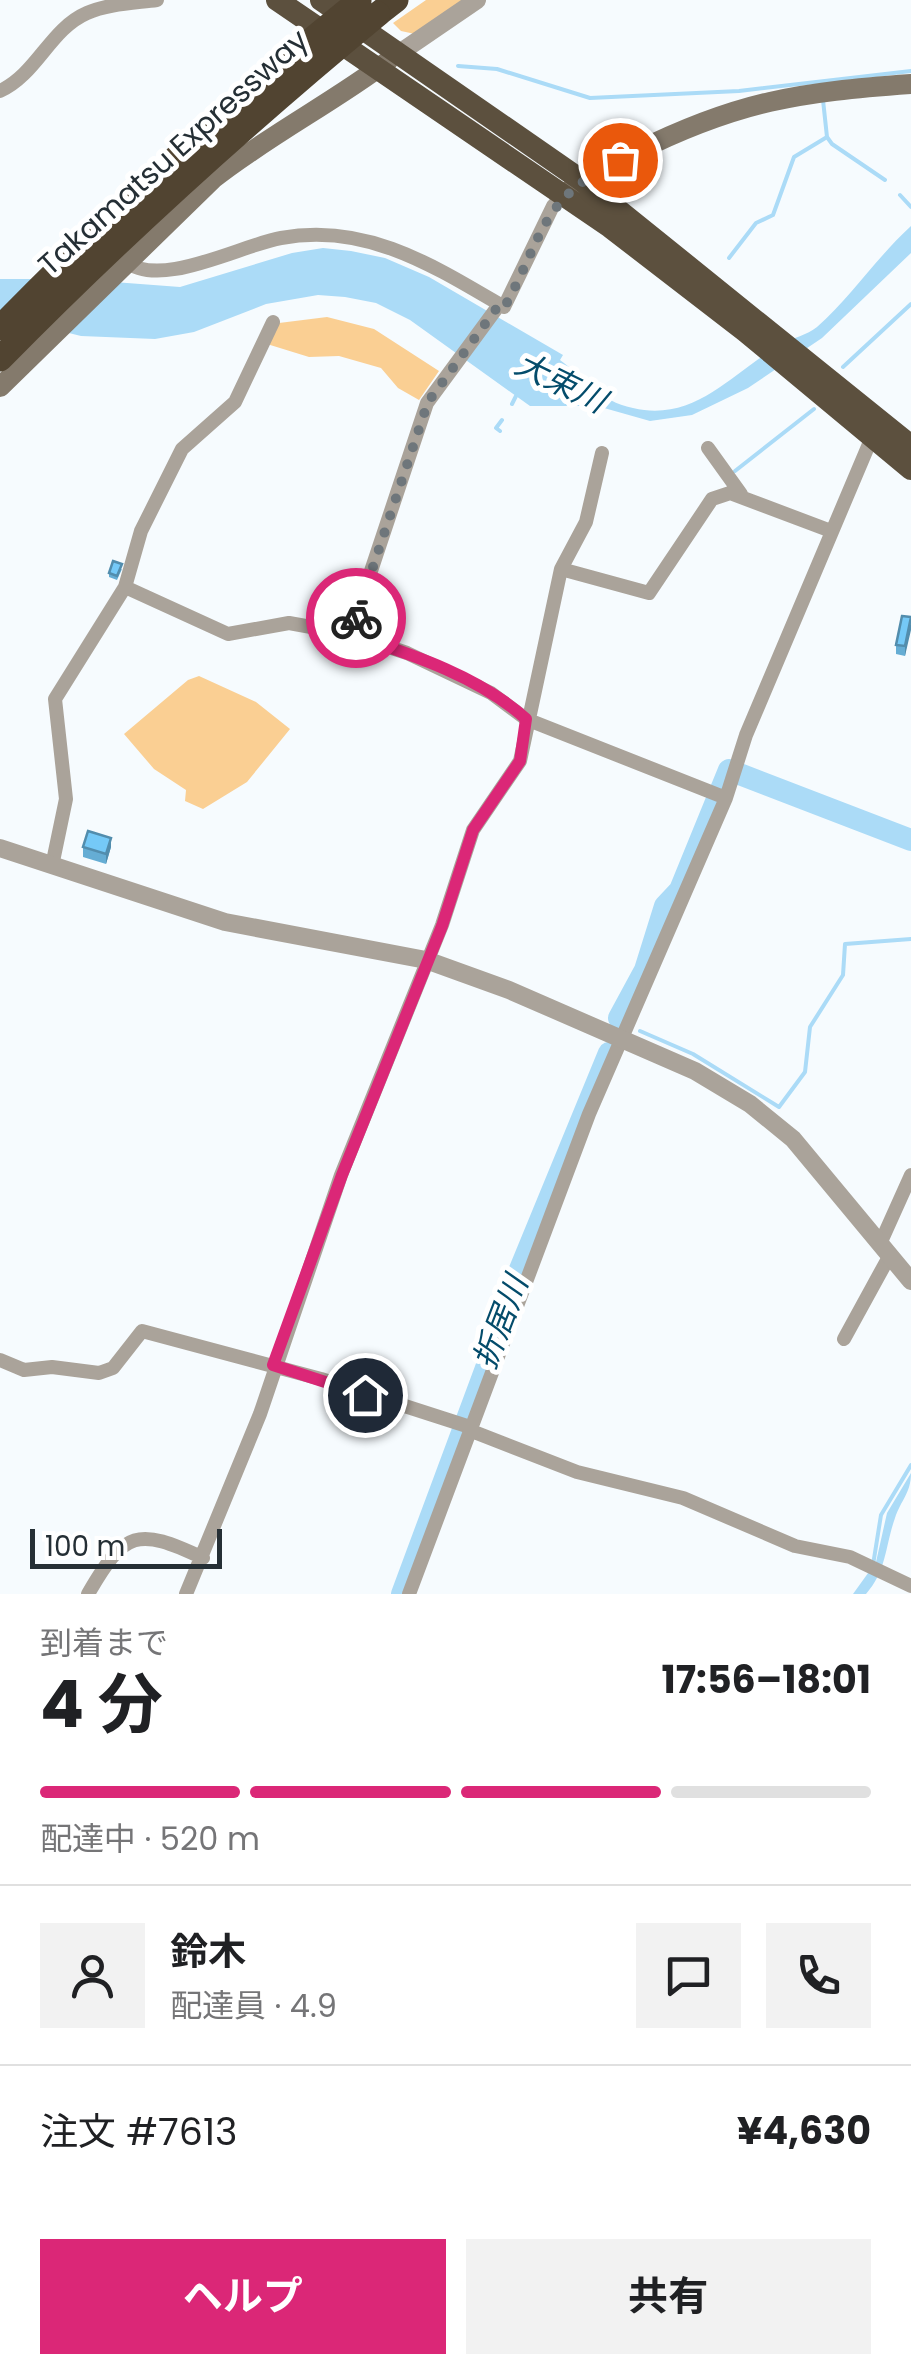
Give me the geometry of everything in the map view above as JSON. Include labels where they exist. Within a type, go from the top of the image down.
[{"type":"highway","points":[[276,0],[389,60],[573,187],[751,325],[876,429],[911,469]]},
{"type":"highway","points":[[321,0],[389,60]]},
{"type":"highway","points":[[216,119],[266,65],[341,0]]},
{"type":"highway","name":"Takamatsu Expressway","points":[[0,328],[85,240],[216,119],[373,4]]},
{"type":"highway","name":"Takamatsu Expressway","points":[[0,360],[108,248],[272,102],[373,4]]},
{"type":"highway","points":[[876,429],[911,446]]},
{"type":"main road","points":[[0,388],[123,265],[251,149],[389,60]]},
{"type":"main road","points":[[573,187],[652,144],[755,102],[820,90],[911,84]]},
{"type":"street","points":[[0,91],[19,79],[62,31],[88,12],[156,0]]},
{"type":"street","points":[[389,60],[476,0]]},
{"type":"street","points":[[123,265],[165,272],[277,238],[330,234],[404,251],[504,308],[553,206],[573,187]]},
{"type":"street","points":[[350,634],[428,402],[498,306]]},
{"type":"street","points":[[52,866],[66,799],[54,698],[125,587],[141,531],[182,449],[235,402],[273,322]]},
{"type":"street","points":[[410,1594],[466,1426],[719,796],[736,773],[746,735],[876,429]]},
{"type":"street","points":[[708,448],[741,494]]},
{"type":"street","points":[[186,1594],[260,1414],[273,1365],[480,816],[509,783],[520,761],[561,570],[586,522],[602,453]]},
{"type":"street","points":[[561,570],[649,593],[712,499],[741,494],[832,531]]},
{"type":"street","points":[[125,587],[228,634],[289,623],[350,634],[407,653],[491,692],[526,719],[719,796]]},
{"type":"street","points":[[0,848],[224,922],[426,960],[622,1038],[710,1079],[771,1120],[814,1160],[911,1280]]},
{"type":"street","points":[[844,1338],[885,1249],[911,1175]]},
{"type":"street","points":[[0,1360],[24,1370],[52,1367],[100,1373],[113,1368],[142,1331],[273,1365],[466,1426],[576,1472],[683,1498],[795,1546],[826,1550],[911,1586]]},
{"type":"street","points":[[88,1594],[112,1555],[140,1540],[158,1537],[203,1558]]},
{"type":"shaded area","points":[[426,0],[465,0],[415,34],[401,31],[393,23]]},
{"type":"shaded area","points":[[327,317],[374,329],[439,371],[419,400],[398,388],[381,368],[339,356],[309,357],[267,344],[279,323]]},
{"type":"shaded area","points":[[199,676],[256,702],[290,729],[247,782],[203,809],[185,801],[186,790],[154,769],[124,734],[188,680]]},
{"type":"water","name":"大束川","points":[[911,226],[911,253],[822,338],[748,388],[692,415],[650,421],[597,406],[530,406],[410,320],[376,303],[345,297],[318,295],[266,304],[194,332],[155,339],[81,336],[0,316],[0,279],[74,279],[180,287],[292,253],[323,248],[351,251],[385,258],[429,277],[563,355],[560,360],[611,400],[655,411],[676,408],[713,392],[764,355],[817,327]]},
{"type":"water","points":[[911,1473],[878,1576],[866,1594],[853,1594],[876,1562],[887,1513]]},
{"type":"building","points":[[113,561],[122,564],[117,576],[109,573]]},
{"type":"building","points":[[902,616],[911,617],[905,646],[896,645]]},
{"type":"building","points":[[88,831],[111,838],[106,854],[83,847]]},
{"type":"waterway","points":[[458,66],[497,69],[590,98],[739,91],[911,71]]},
{"type":"waterway","points":[[823,100],[827,137],[832,144],[885,180]]},
{"type":"waterway","points":[[729,258],[756,223],[773,215],[794,157],[827,137]]},
{"type":"waterway","points":[[900,195],[911,207]]},
{"type":"waterway","points":[[843,367],[911,304]]},
{"type":"waterway","name":"大束川","points":[[512,404],[516,396]]},
{"type":"waterway","points":[[735,471],[814,409]]},
{"type":"waterway","points":[[500,431],[496,428],[502,420]]},
{"type":"waterway","name":"折居川","points":[[619,1018],[645,970],[665,906],[680,890],[729,770],[911,840]]},
{"type":"waterway","points":[[640,1031],[693,1054],[779,1107],[805,1072],[810,1027],[843,975],[845,944],[911,939]]},
{"type":"waterway","name":"折居川","points":[[402,1594],[499,1333],[504,1308],[609,1053]]},
{"type":"waterway","points":[[873,1565],[881,1515],[911,1465]]},
{"type":"way so far","points":[[356,618],[428,402],[499,305],[504,308],[553,206],[581,180],[620,160]]},
{"type":"route","points":[[356,618],[350,634],[407,653],[491,692],[526,719],[516,772],[473,830],[442,926],[420,971],[273,1365],[365,1395]]}]
